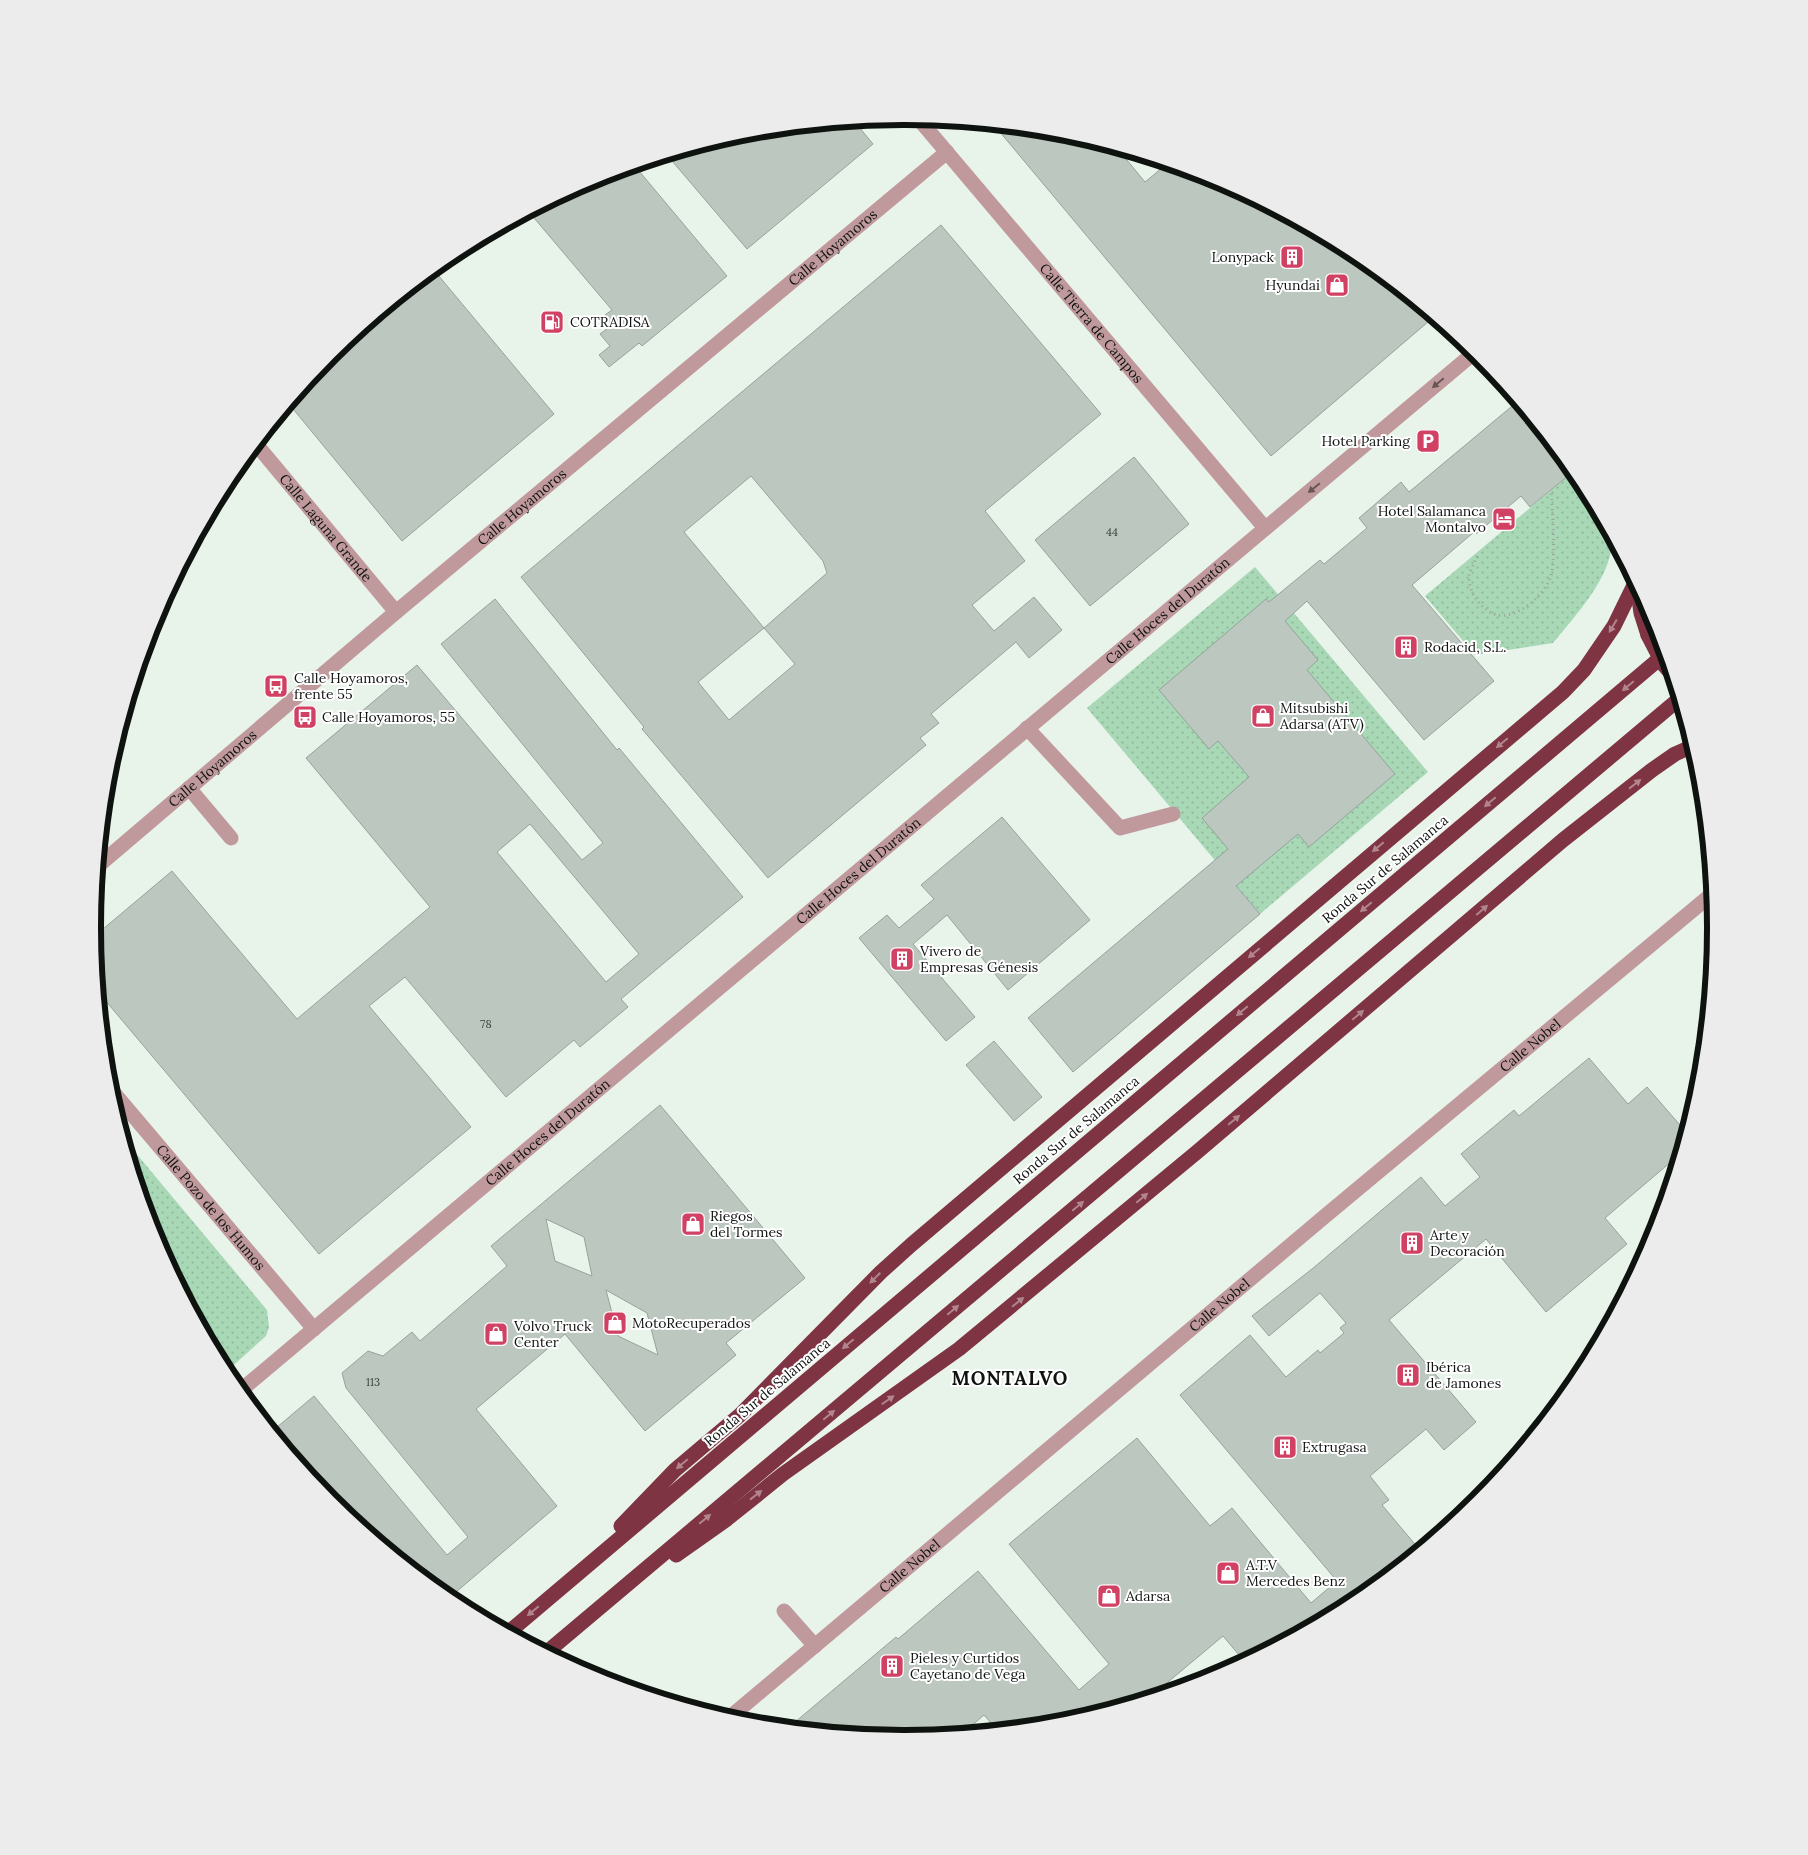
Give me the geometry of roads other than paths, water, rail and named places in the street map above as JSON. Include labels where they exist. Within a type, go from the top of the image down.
[{"type":"highway","points":[[557,1591],[675,1470],[740,1415],[910,1245],[1563,692],[1584,670],[1614,626],[1633,591]]},
{"type":"highway","points":[[1639,604],[1648,635],[1660,658]]},
{"type":"highway","name":"Ronda Sur de Salamanca","points":[[513,1628],[1660,658]]},
{"type":"highway","points":[[551,1648],[1674,702]]},
{"type":"highway","points":[[589,1616],[727,1519],[784,1474],[959,1350],[1197,1152],[1563,840],[1652,770],[1675,754],[1686,749]]},
{"type":"street","name":"Calle Tierra de Campos","points":[[925,125],[1265,528]]},
{"type":"street","name":"Calle Hoyamoros","points":[[104,860],[396,612],[947,152]]},
{"type":"street","name":"Calle Hoces del Duratón","points":[[246,1386],[1469,357]]},
{"type":"street","name":"Calle Laguna Grande","points":[[260,449],[396,612]]},
{"type":"street","points":[[1027,728],[1120,828],[1173,814]]},
{"type":"street","points":[[188,788],[231,838]]},
{"type":"street","name":"Calle Nobel","points":[[736,1712],[1324,1217],[1706,899]]},
{"type":"street","name":"Calle Pozo de los Humos","points":[[121,1101],[314,1329]]},
{"type":"street","points":[[784,1611],[815,1646]]},
{"type":"place","name":"Lonypack","points":[[1292,257]]},
{"type":"place","name":"Hyundai","points":[[1337,285]]},
{"type":"place","name":"COTRADISA","points":[[552,322]]},
{"type":"place","name":"Hotel Parking","points":[[1428,441]]},
{"type":"place","name":"Hotel Salamanca Montalvo","points":[[1504,519]]},
{"type":"place","name":"Rodacid, S.L.","points":[[1406,647]]},
{"type":"place","name":"Calle Hoyamoros, frente 55","points":[[276,686]]},
{"type":"place","name":"Mitsubishi Adarsa (ATV)","points":[[1263,716]]},
{"type":"place","name":"Calle Hoyamoros, 55","points":[[305,717]]},
{"type":"place","name":"Vivero de Empresas Génesis","points":[[902,959]]},
{"type":"place","name":"Riegos del Tormes","points":[[693,1224]]},
{"type":"place","name":"Arte y Decoración","points":[[1412,1243]]},
{"type":"place","name":"MotoRecuperados","points":[[615,1323]]},
{"type":"place","name":"Volvo Truck Center","points":[[496,1334]]},
{"type":"place","name":"Ibérica de Jamones","points":[[1408,1375]]},
{"type":"place","name":"Extrugasa","points":[[1285,1447]]},
{"type":"place","name":"A.T.V Mercedes Benz","points":[[1228,1573]]},
{"type":"place","name":"Adarsa","points":[[1109,1596]]},
{"type":"place","name":"Pieles y Curtidos Cayetano de Vega","points":[[892,1666]]},
{"type":"district","name":"MONTALVO","points":[[1010,1378]]}]
